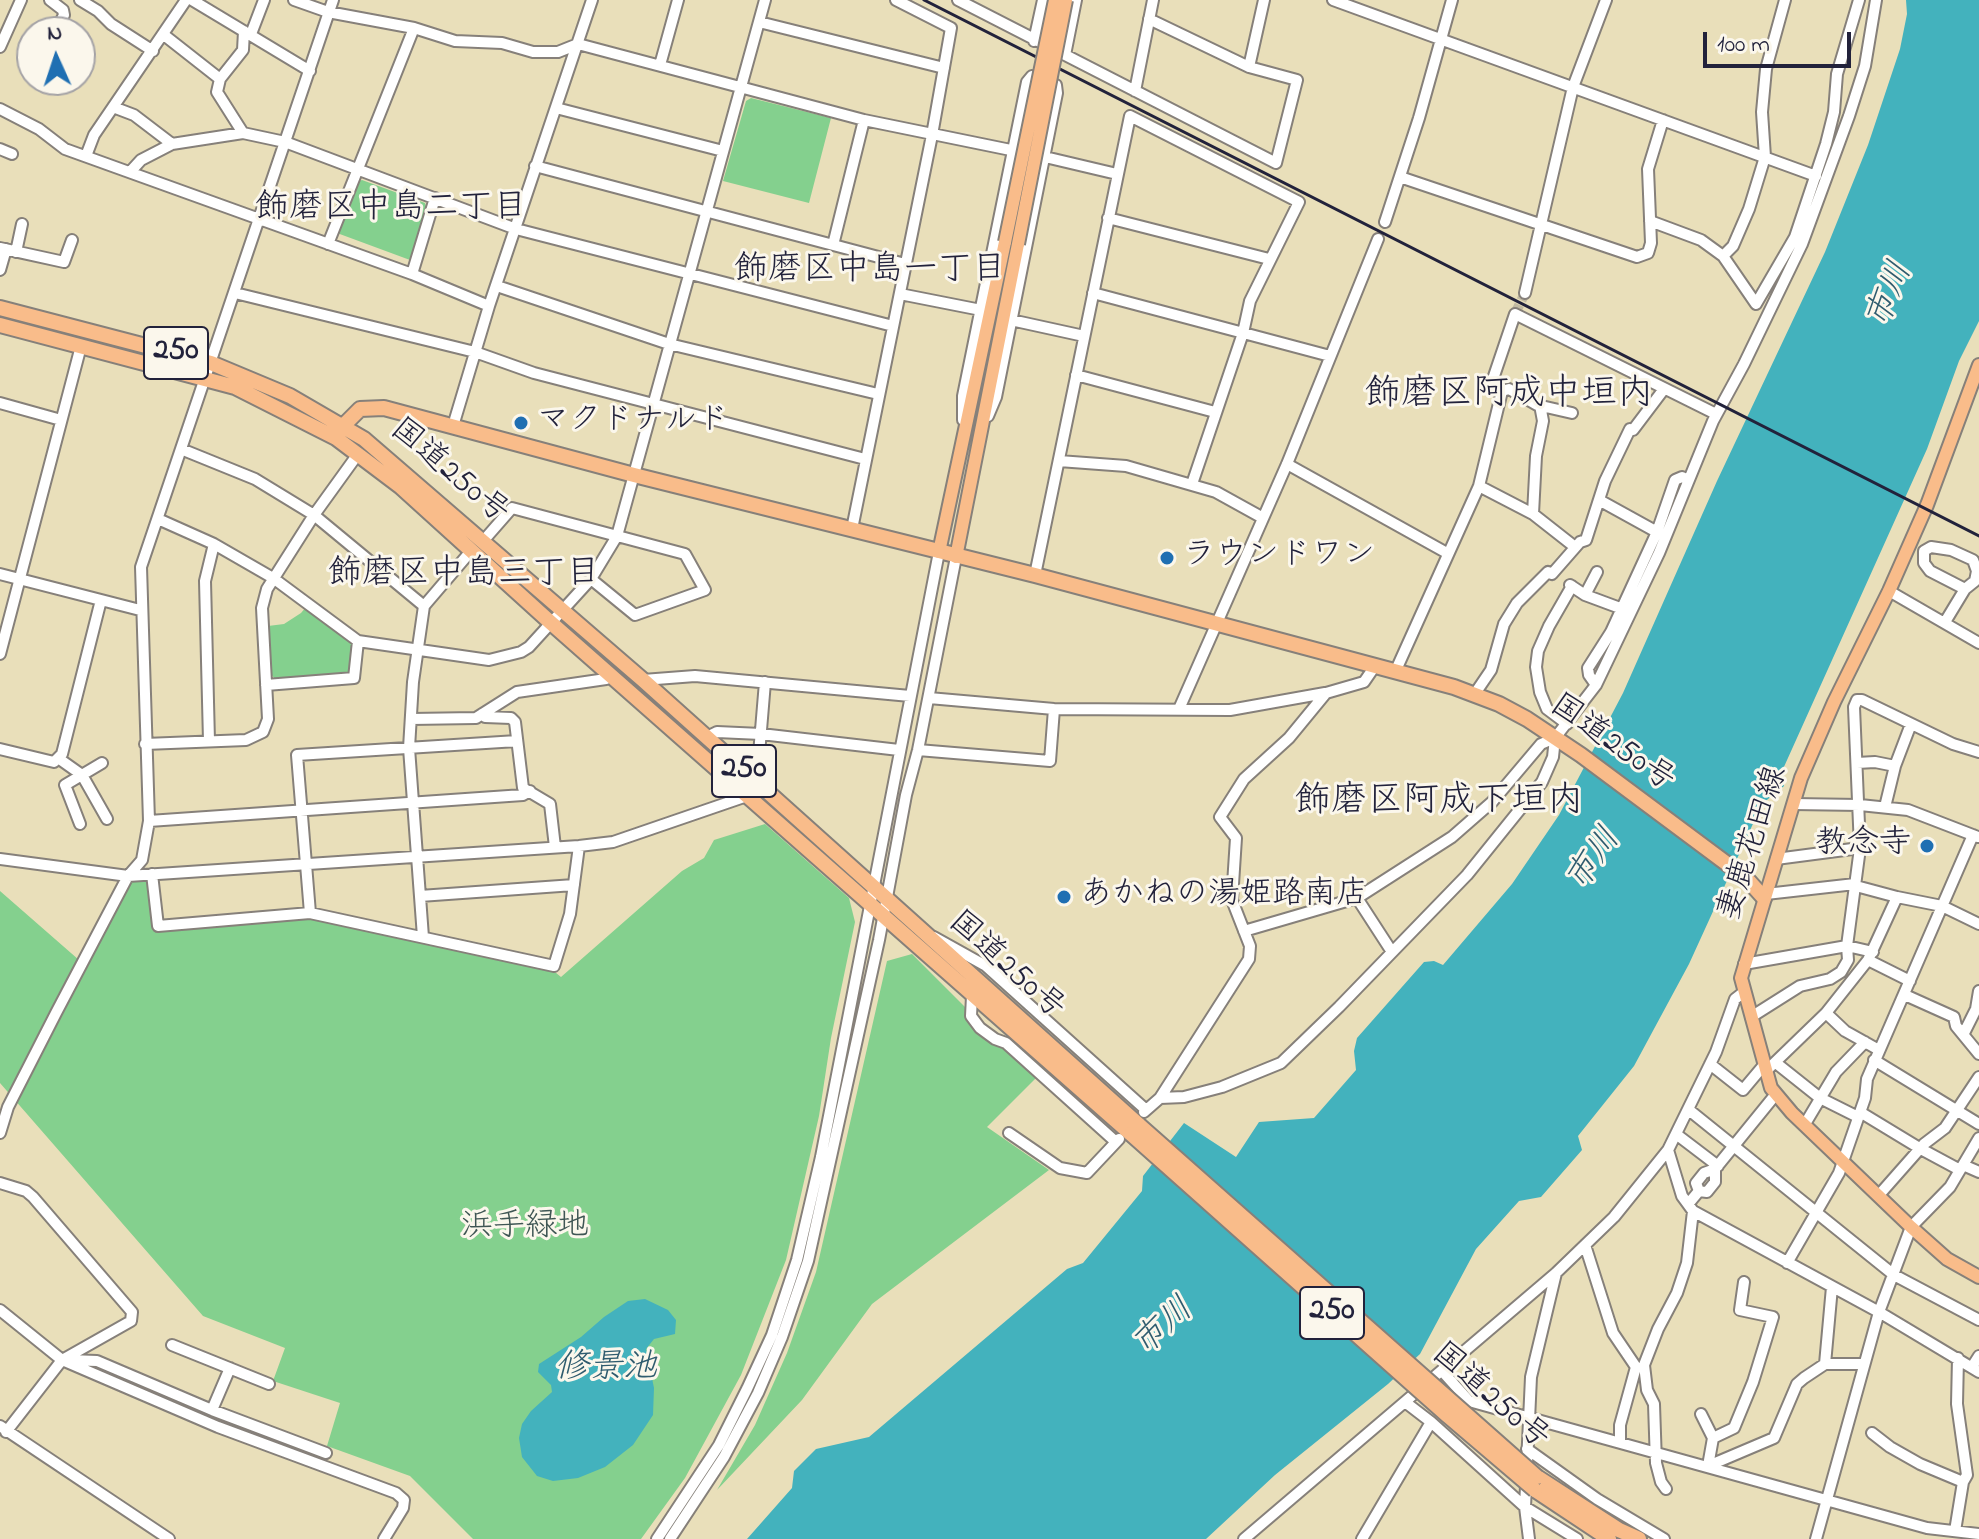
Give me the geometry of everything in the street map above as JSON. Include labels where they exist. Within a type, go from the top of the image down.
[{"type":"highway","name":"国道250号","points":[[0,308],[211,363],[290,396],[340,432],[358,454],[401,487],[972,996],[1133,1126]]},
{"type":"highway","name":"国道250号","points":[[0,325],[235,387],[340,432],[364,439],[484,540],[707,737],[1133,1126],[1536,1483],[1609,1539]]},
{"type":"highway","name":"国道250号","points":[[340,432],[360,409],[384,408],[1396,670],[1474,695],[1499,704],[1581,755],[1746,878],[1765,896]]},
{"type":"highway","name":"国道250号","points":[[1536,1483],[1639,1539]]},
{"type":"main road","points":[[956,557],[1055,0]]},
{"type":"main road","points":[[939,552],[963,434],[1011,243],[1066,0]]},
{"type":"main road","name":"妻鹿花田線","points":[[1978,1274],[1947,1259],[1911,1227],[1771,1088],[1769,1066],[1741,978],[1801,778],[1927,505],[1979,365]]},
{"type":"street","points":[[0,47],[21,0]]},
{"type":"street","points":[[50,0],[63,10],[63,16]]},
{"type":"street","points":[[80,0],[153,51]]},
{"type":"street","points":[[86,156],[94,135],[189,0],[204,3],[310,71]]},
{"type":"street","points":[[243,133],[217,92],[220,79],[243,50],[247,33],[264,0]]},
{"type":"street","points":[[294,0],[328,12],[414,28],[455,41],[502,43],[533,52],[558,52],[578,44],[864,120],[1117,174]]},
{"type":"street","points":[[0,1133],[4,1106],[128,876],[142,860],[149,821],[141,567],[333,0]]},
{"type":"street","points":[[453,426],[489,306],[592,0]]},
{"type":"street","points":[[660,65],[678,0]]},
{"type":"street","points":[[158,519],[214,544],[273,578],[358,641],[489,660],[529,647],[591,579],[617,536],[651,403],[765,0]]},
{"type":"street","points":[[852,529],[951,28],[896,0]]},
{"type":"street","points":[[958,0],[977,4],[1034,41],[1276,163],[1297,80],[1249,67],[1149,19]]},
{"type":"street","points":[[1034,41],[1043,0]]},
{"type":"street","points":[[1065,55],[1076,0]]},
{"type":"street","points":[[1135,91],[1153,0]]},
{"type":"street","points":[[1249,67],[1264,0]]},
{"type":"street","points":[[1333,0],[1816,176]]},
{"type":"street","points":[[1385,222],[1452,0]]},
{"type":"street","points":[[1525,293],[1573,87],[1606,0]]},
{"type":"street","points":[[1723,256],[1733,246],[1749,209],[1765,157],[1762,112],[1766,69],[1785,0]]},
{"type":"street","points":[[1650,221],[1701,240],[1723,256],[1756,304],[1798,240],[1834,112],[1837,74],[1859,0]]},
{"type":"street","points":[[1244,931],[1357,898],[1452,837],[1492,802],[1541,744],[1555,738],[1596,685],[1659,553],[1716,414],[1744,364],[1798,240],[1857,91],[1865,66],[1876,0]]},
{"type":"street","points":[[759,22],[944,68]]},
{"type":"street","points":[[328,244],[414,28]]},
{"type":"street","points":[[164,35],[220,79]]},
{"type":"street","points":[[963,434],[963,396],[1027,82],[1032,76],[1056,85],[1057,93],[996,397],[980,431]]},
{"type":"street","points":[[113,107],[134,115],[172,144]]},
{"type":"street","points":[[556,108],[723,151]]},
{"type":"street","points":[[0,109],[39,129],[65,149],[412,274],[489,306]]},
{"type":"street","points":[[1035,575],[1130,116],[1299,202],[1250,301],[1243,333],[1192,484]]},
{"type":"street","points":[[833,245],[864,120]]},
{"type":"street","points":[[1400,177],[1637,257],[1648,253],[1651,243],[1648,169],[1663,120]]},
{"type":"street","points":[[130,172],[141,160],[172,144],[243,133],[285,142],[516,229],[893,326]]},
{"type":"street","points":[[0,149],[12,154]]},
{"type":"street","points":[[535,166],[905,264]]},
{"type":"street","points":[[412,274],[435,198]]},
{"type":"street","points":[[1108,218],[1269,259]]},
{"type":"street","points":[[0,270],[22,224]]},
{"type":"street","points":[[1179,709],[1287,464],[1378,239]]},
{"type":"street","points":[[7,250],[64,262],[72,240]]},
{"type":"street","points":[[497,286],[669,344],[878,394]]},
{"type":"street","points":[[235,293],[475,352],[534,373],[865,459]]},
{"type":"street","points":[[1093,293],[1330,356]]},
{"type":"street","points":[[900,294],[981,310]]},
{"type":"street","points":[[1502,391],[1493,379],[1515,314],[1716,414]]},
{"type":"street","points":[[1011,320],[1084,336]]},
{"type":"street","points":[[0,654],[81,346]]},
{"type":"street","points":[[1076,375],[1215,412]]},
{"type":"street","points":[[1502,391],[1509,389],[1540,405],[1572,413]]},
{"type":"street","points":[[1474,695],[1491,670],[1504,624],[1517,603],[1586,540],[1605,481],[1630,429],[1633,430],[1664,389]]},
{"type":"street","points":[[1396,670],[1479,486],[1502,391]]},
{"type":"street","points":[[0,403],[61,420]]},
{"type":"street","points":[[1533,514],[1536,456],[1543,421],[1540,405]]},
{"type":"street","points":[[181,449],[255,479],[314,515],[424,606]]},
{"type":"street","points":[[145,744],[246,740],[263,732],[268,719],[262,608],[273,578],[358,454]]},
{"type":"street","points":[[1059,461],[1126,466],[1192,484],[1216,492],[1263,518]]},
{"type":"street","points":[[1287,464],[1447,553]]},
{"type":"street","points":[[1596,685],[1588,668],[1611,632],[1657,532],[1675,480],[1682,477],[1688,480]]},
{"type":"street","points":[[1479,486],[1533,514],[1575,547]]},
{"type":"street","points":[[1599,500],[1657,532]]},
{"type":"street","points":[[484,540],[512,508],[685,554],[705,590],[635,615],[591,579]]},
{"type":"street","points":[[209,741],[205,581],[214,544]]},
{"type":"street","points":[[1945,622],[1965,589],[1975,581],[1977,571],[1973,560],[1951,550],[1931,547],[1924,551],[1924,563],[1930,571],[1965,589]]},
{"type":"street","points":[[423,937],[409,748],[417,650],[424,606],[471,551]]},
{"type":"street","points":[[657,1539],[719,1445],[772,1335],[806,1246],[939,552]]},
{"type":"street","points":[[670,1539],[724,1457],[758,1393],[782,1337],[884,915],[956,557]]},
{"type":"street","points":[[1585,595],[1597,572]]},
{"type":"street","points":[[0,574],[140,610]]},
{"type":"street","points":[[1567,724],[1547,709],[1540,692],[1536,667],[1538,651],[1549,626],[1571,585],[1585,595],[1620,608]]},
{"type":"street","points":[[1889,591],[1979,643]]},
{"type":"street","points":[[0,749],[54,762],[62,754],[101,600]]},
{"type":"street","points":[[266,685],[354,678],[358,641]]},
{"type":"street","points":[[929,698],[1054,709],[1230,710],[1326,693],[1364,682],[1375,666]]},
{"type":"street","points":[[411,719],[476,718],[517,692],[606,679],[612,675]]},
{"type":"street","points":[[643,680],[695,676],[910,696]]},
{"type":"street","points":[[751,777],[758,766],[765,682]]},
{"type":"street","points":[[1009,1133],[1060,1168],[1087,1173],[1160,1098],[1249,959],[1250,946],[1232,900],[1236,838],[1220,817],[1244,779],[1289,738],[1326,693]]},
{"type":"street","points":[[1751,1017],[1800,986],[1830,979],[1841,972],[1848,960],[1847,946],[1860,848],[1854,707],[1857,700],[1953,744],[1979,752]]},
{"type":"street","points":[[918,750],[1050,761],[1054,709]]},
{"type":"street","points":[[482,714],[485,717],[511,718],[515,722],[523,788],[550,804],[555,847]]},
{"type":"street","points":[[1885,807],[1895,766],[1911,724]]},
{"type":"street","points":[[707,737],[717,732],[761,734],[899,750]]},
{"type":"street","points":[[1160,1098],[1184,1097],[1222,1087],[1281,1063],[1467,875],[1542,782],[1553,757],[1555,738]]},
{"type":"street","points":[[310,913],[297,755],[517,741]]},
{"type":"street","points":[[58,758],[82,775],[107,819]]},
{"type":"street","points":[[1857,763],[1875,762],[1895,766]]},
{"type":"street","points":[[80,824],[65,785],[102,763]]},
{"type":"street","points":[[149,821],[523,795],[530,791]]},
{"type":"street","points":[[0,859],[128,876],[579,846],[613,842],[747,796]]},
{"type":"street","points":[[1787,1263],[1844,1160],[1867,1079],[1942,906],[1977,836],[1908,810],[1860,805],[1793,804]]},
{"type":"street","points":[[152,874],[158,926],[310,913],[554,966],[566,935],[579,846]]},
{"type":"street","points":[[1776,859],[1860,848]]},
{"type":"street","points":[[420,896],[574,885]]},
{"type":"street","points":[[1765,896],[1856,885],[1942,906],[1979,924]]},
{"type":"street","points":[[1710,1064],[1743,1090],[1826,1013],[1850,984],[1871,956],[1897,897]]},
{"type":"street","points":[[1357,898],[1392,952]]},
{"type":"street","points":[[1744,964],[1847,946],[1871,956],[1910,981]]},
{"type":"street","points":[[1837,973],[1850,984]]},
{"type":"street","points":[[1964,1033],[1976,1009],[1979,991]]},
{"type":"street","points":[[1244,1539],[1556,1273],[1614,1217],[1668,1150],[1710,1064],[1735,999],[1744,992]]},
{"type":"street","points":[[1905,995],[1954,1017],[1956,1026],[1979,1054]]},
{"type":"street","points":[[1826,1013],[1845,1031],[1865,1042],[1877,1055],[1979,1124]]},
{"type":"street","points":[[1805,1124],[1836,1072],[1865,1042]]},
{"type":"street","points":[[1769,1066],[1820,1098],[1859,1115],[1921,1149],[1979,1172]]},
{"type":"street","points":[[1879,1195],[1911,1157],[1945,1128],[1979,1077]]},
{"type":"street","points":[[1666,1489],[1658,1474],[1654,1404],[1647,1390],[1644,1365],[1683,1277],[1691,1207],[1699,1191],[1707,1192],[1715,1182],[1717,1168],[1776,1094]]},
{"type":"street","points":[[1689,1110],[1894,1275],[1979,1320]]},
{"type":"street","points":[[1676,1134],[1717,1168]]},
{"type":"street","points":[[1816,1539],[1879,1312],[1911,1227],[1950,1187],[1979,1138]]},
{"type":"street","points":[[1668,1150],[1682,1196],[1691,1207],[1976,1369],[1979,1356]]},
{"type":"street","points":[[0,1183],[26,1191],[33,1197],[132,1312],[131,1321],[62,1360],[3,1429],[169,1539]]},
{"type":"street","points":[[1585,1245],[1613,1333],[1636,1363],[1620,1425],[1620,1441]]},
{"type":"street","points":[[1529,1539],[1525,1507],[1527,1416],[1531,1377],[1556,1273]]},
{"type":"street","points":[[1713,1438],[1734,1428],[1753,1382],[1773,1317],[1740,1310],[1744,1282]]},
{"type":"street","points":[[1825,1364],[1832,1287]]},
{"type":"street","points":[[0,1310],[62,1360],[218,1427],[396,1493],[404,1500],[403,1508],[384,1539]]},
{"type":"street","points":[[172,1345],[269,1384]]},
{"type":"street","points":[[1955,1531],[1963,1482],[1967,1475],[1957,1404],[1958,1358]]},
{"type":"street","points":[[62,1360],[97,1361],[212,1410],[326,1453]]},
{"type":"street","points":[[1708,1466],[1774,1438],[1797,1384],[1825,1364],[1864,1364]]},
{"type":"street","points":[[212,1410],[230,1368]]},
{"type":"street","points":[[1442,1371],[1469,1401],[1927,1528],[1979,1534]]},
{"type":"street","points":[[1405,1402],[1525,1507],[1577,1539]]},
{"type":"street","points":[[1701,1414],[1713,1438],[1708,1466]]},
{"type":"street","points":[[1362,1539],[1431,1422]]},
{"type":"street","points":[[1872,1433],[1920,1464],[1963,1482]]},
{"type":"street","points":[[1527,1449],[1597,1499],[1664,1539]]},
{"type":"green space","points":[[751,98],[831,118],[809,203],[723,181],[746,101]]},
{"type":"green space","points":[[362,180],[425,203],[427,210],[410,260],[337,233],[356,182]]},
{"type":"green space","points":[[306,607],[354,643],[347,675],[275,679],[270,673],[268,626],[284,624]]},
{"type":"green space","name":"浜手緑地","points":[[765,824],[849,898],[855,922],[831,1038],[819,1116],[786,1260],[741,1375],[685,1478],[641,1539],[473,1539],[410,1476],[327,1446],[340,1403],[273,1381],[285,1348],[203,1316],[0,1083],[0,891],[79,960],[58,1001],[68,1003],[132,879],[150,879],[157,930],[314,918],[550,968],[561,977],[682,871],[704,858],[714,840]]},
{"type":"green space","points":[[912,954],[1036,1078],[987,1127],[1049,1170],[872,1304],[802,1400],[717,1490],[755,1425],[787,1353],[816,1272],[887,961]]},
{"type":"water","name":"市川","points":[[1906,0],[1979,0],[1979,321],[1959,361],[1927,449],[1783,769],[1784,786],[1762,804],[1689,964],[1634,1066],[1578,1136],[1582,1150],[1541,1197],[1519,1201],[1476,1249],[1420,1354],[1388,1384],[1275,1475],[1206,1539],[747,1539],[792,1488],[794,1471],[816,1449],[869,1437],[1067,1269],[1083,1263],[1142,1191],[1143,1176],[1184,1123],[1236,1157],[1259,1122],[1314,1118],[1356,1070],[1354,1051],[1357,1038],[1424,962],[1434,961],[1443,965],[1512,884],[1559,815],[1623,693],[1717,481],[1825,252],[1868,145],[1900,49],[1907,14]]},
{"type":"water","name":"修景池","points":[[645,1299],[668,1310],[676,1320],[675,1334],[654,1339],[646,1349],[654,1388],[653,1415],[633,1445],[605,1467],[578,1478],[553,1481],[537,1476],[522,1457],[519,1438],[522,1424],[531,1411],[552,1392],[551,1385],[538,1372],[539,1364],[628,1301]]},
{"type":"tunnel","points":[[1515,314],[1525,293]]},
{"type":"railway","points":[[924,0],[1979,536]]},
{"type":"place","name":"マクドナルド","points":[[521,423]]},
{"type":"place","name":"ラウンドワン","points":[[1167,558]]},
{"type":"place","name":"教念寺","points":[[1927,846]]},
{"type":"place","name":"あかねの湯姫路南店","points":[[1064,897]]},
{"type":"district","name":"飾磨区中島二丁目","points":[[391,210]]},
{"type":"district","name":"飾磨区中島一丁目","points":[[870,272]]},
{"type":"district","name":"飾磨区阿成中垣内","points":[[1509,397]]},
{"type":"district","name":"飾磨区中島三丁目","points":[[464,576]]},
{"type":"district","name":"飾磨区阿成下垣内","points":[[1439,804]]}]
